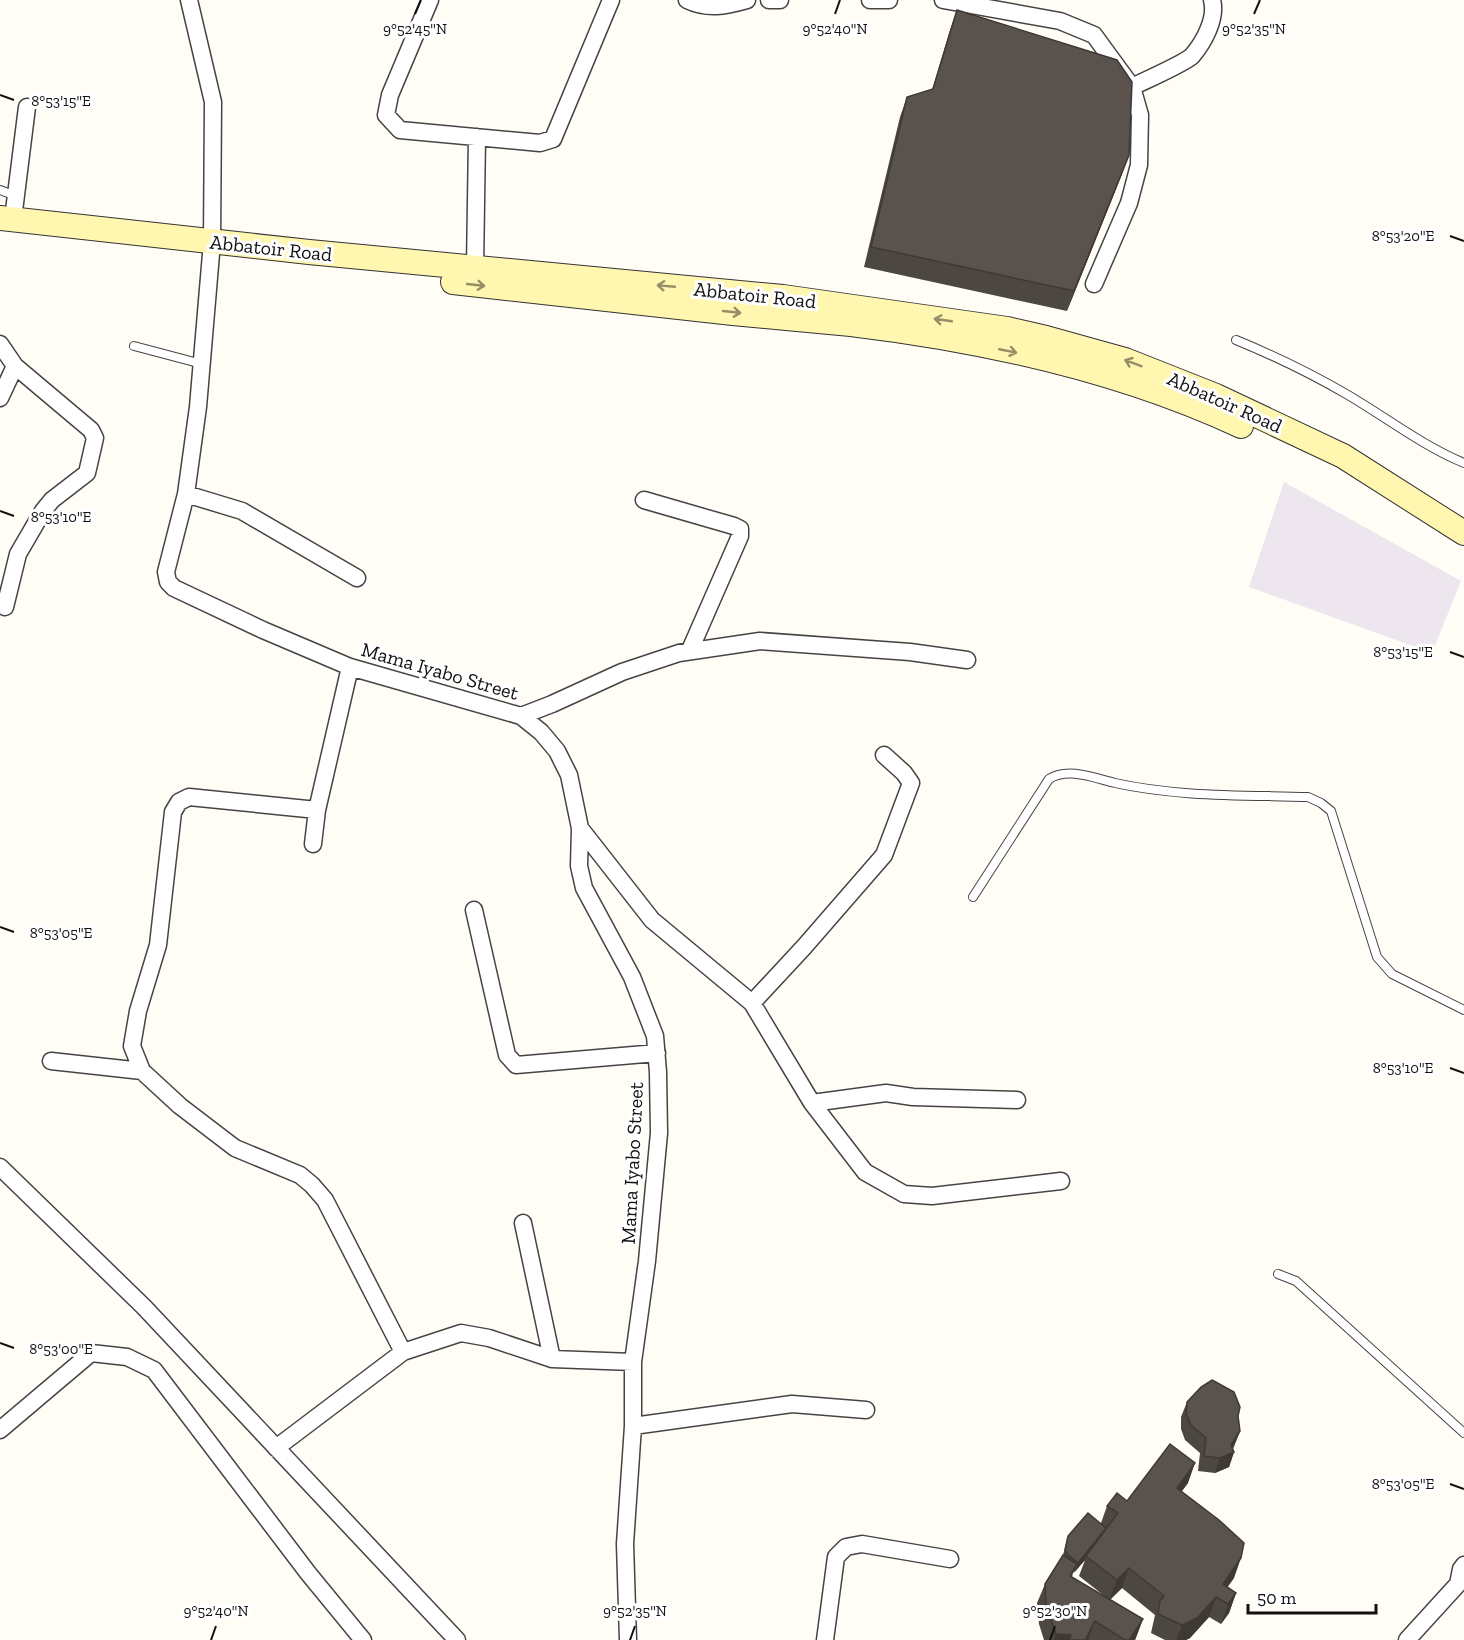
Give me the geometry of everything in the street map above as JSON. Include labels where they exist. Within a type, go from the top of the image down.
[{"type":"street","name":"Mama Iyabo Street","points":[[189,0],[213,102],[212,248],[198,407],[186,494],[166,572],[168,582],[174,588],[263,630],[350,667],[521,716],[541,732],[557,751],[569,775],[580,828],[579,866],[584,888],[632,977],[655,1036],[659,1133],[647,1261],[633,1362],[633,1426],[625,1544],[628,1640]]},
{"type":"street","points":[[430,0],[390,95],[386,115],[400,130],[540,143],[553,140],[610,0]]},
{"type":"street","points":[[687,0],[700,6],[722,7],[747,0]]},
{"type":"street","points":[[769,0],[780,0]]},
{"type":"street","points":[[870,0],[889,0]]},
{"type":"street","points":[[943,0],[1060,21],[1094,35],[1132,87],[1140,115],[1139,165],[1129,203],[1094,284]]},
{"type":"street","points":[[1132,87],[1191,57],[1212,22],[1215,9],[1212,0]]},
{"type":"street","points":[[7,217],[27,108]]},
{"type":"street","points":[[475,268],[477,137]]},
{"type":"street","name":"Abbatoir Road","points":[[7,217],[464,283],[851,324],[1022,354],[1139,385],[1204,409],[1367,486],[1395,502],[1464,550]]},
{"type":"street","name":"Abbatoir Road","points":[[212,248],[475,268],[783,297],[1007,329],[1125,360],[1216,396],[1343,456],[1464,533]]},
{"type":"street","points":[[0,344],[15,366],[91,430],[95,438],[87,473],[52,500],[18,554],[5,607]]},
{"type":"street","points":[[0,398],[15,366]]},
{"type":"street","points":[[186,494],[242,512],[357,578]]},
{"type":"street","points":[[644,500],[734,526],[740,530],[740,536],[690,650]]},
{"type":"street","points":[[521,716],[622,672],[690,650],[760,641],[910,652],[967,660]]},
{"type":"street","points":[[313,844],[317,810],[350,667]]},
{"type":"street","points":[[752,1003],[884,855],[910,783],[904,773],[884,755]]},
{"type":"street","points":[[317,810],[189,797],[179,802],[173,812],[159,945],[138,1011],[132,1046],[142,1071],[180,1106],[235,1148],[300,1175],[312,1185],[325,1200],[403,1352]]},
{"type":"street","points":[[580,828],[652,920],[752,1003],[812,1103],[865,1172],[904,1194],[932,1196],[1061,1181]]},
{"type":"street","points":[[474,910],[507,1055],[516,1065],[657,1053]]},
{"type":"street","points":[[51,1061],[142,1071]]},
{"type":"street","points":[[812,1103],[886,1093],[913,1097],[1017,1100]]},
{"type":"street","points":[[0,1167],[144,1307],[457,1640]]},
{"type":"street","points":[[523,1223],[552,1359]]},
{"type":"street","points":[[276,1448],[403,1352],[461,1333],[489,1338],[552,1359],[633,1362]]},
{"type":"street","points":[[0,1430],[91,1353],[127,1357],[154,1370],[363,1640]]},
{"type":"street","points":[[633,1426],[792,1404],[866,1410]]},
{"type":"street","points":[[825,1640],[836,1557],[846,1546],[862,1544],[950,1559]]},
{"type":"street","points":[[1407,1640],[1461,1582],[1461,1569],[1464,1565]]},
{"type":"lane","points":[[0,190],[7,217]]},
{"type":"lane","points":[[1236,340],[1306,372],[1348,395],[1441,454],[1464,463]]},
{"type":"lane","points":[[134,346],[202,364]]},
{"type":"lane","points":[[973,897],[1049,779],[1059,773],[1076,774],[1148,790],[1308,797],[1331,811],[1377,957],[1392,974],[1464,1011]]},
{"type":"lane","points":[[1278,1274],[1296,1281],[1464,1433]]},
{"type":"shaded area","points":[[1284,482],[1461,581],[1432,653],[1249,587]]},
{"type":"building","points":[[957,10],[1117,60],[1132,82],[1129,155],[1074,291],[871,247],[907,97],[933,89]]},
{"type":"building","points":[[1212,1380],[1234,1392],[1240,1407],[1238,1416],[1240,1431],[1231,1445],[1234,1452],[1220,1458],[1204,1456],[1206,1438],[1191,1425],[1186,1414],[1187,1402],[1201,1387]]},
{"type":"building","points":[[1170,1444],[1195,1463],[1177,1488],[1219,1520],[1244,1543],[1241,1558],[1223,1584],[1236,1593],[1228,1604],[1216,1597],[1197,1618],[1182,1625],[1158,1614],[1160,1601],[1164,1596],[1129,1568],[1117,1580],[1086,1556],[1118,1513],[1107,1506],[1117,1493],[1127,1501]]},
{"type":"building","points":[[1088,1513],[1106,1528],[1078,1563],[1065,1550],[1068,1536]]},
{"type":"building","points":[[1063,1555],[1077,1564],[1070,1576],[1143,1619],[1129,1640],[1125,1640],[1095,1621],[1085,1640],[1069,1640],[1071,1635],[1056,1634],[1046,1604],[1045,1584]]}]
